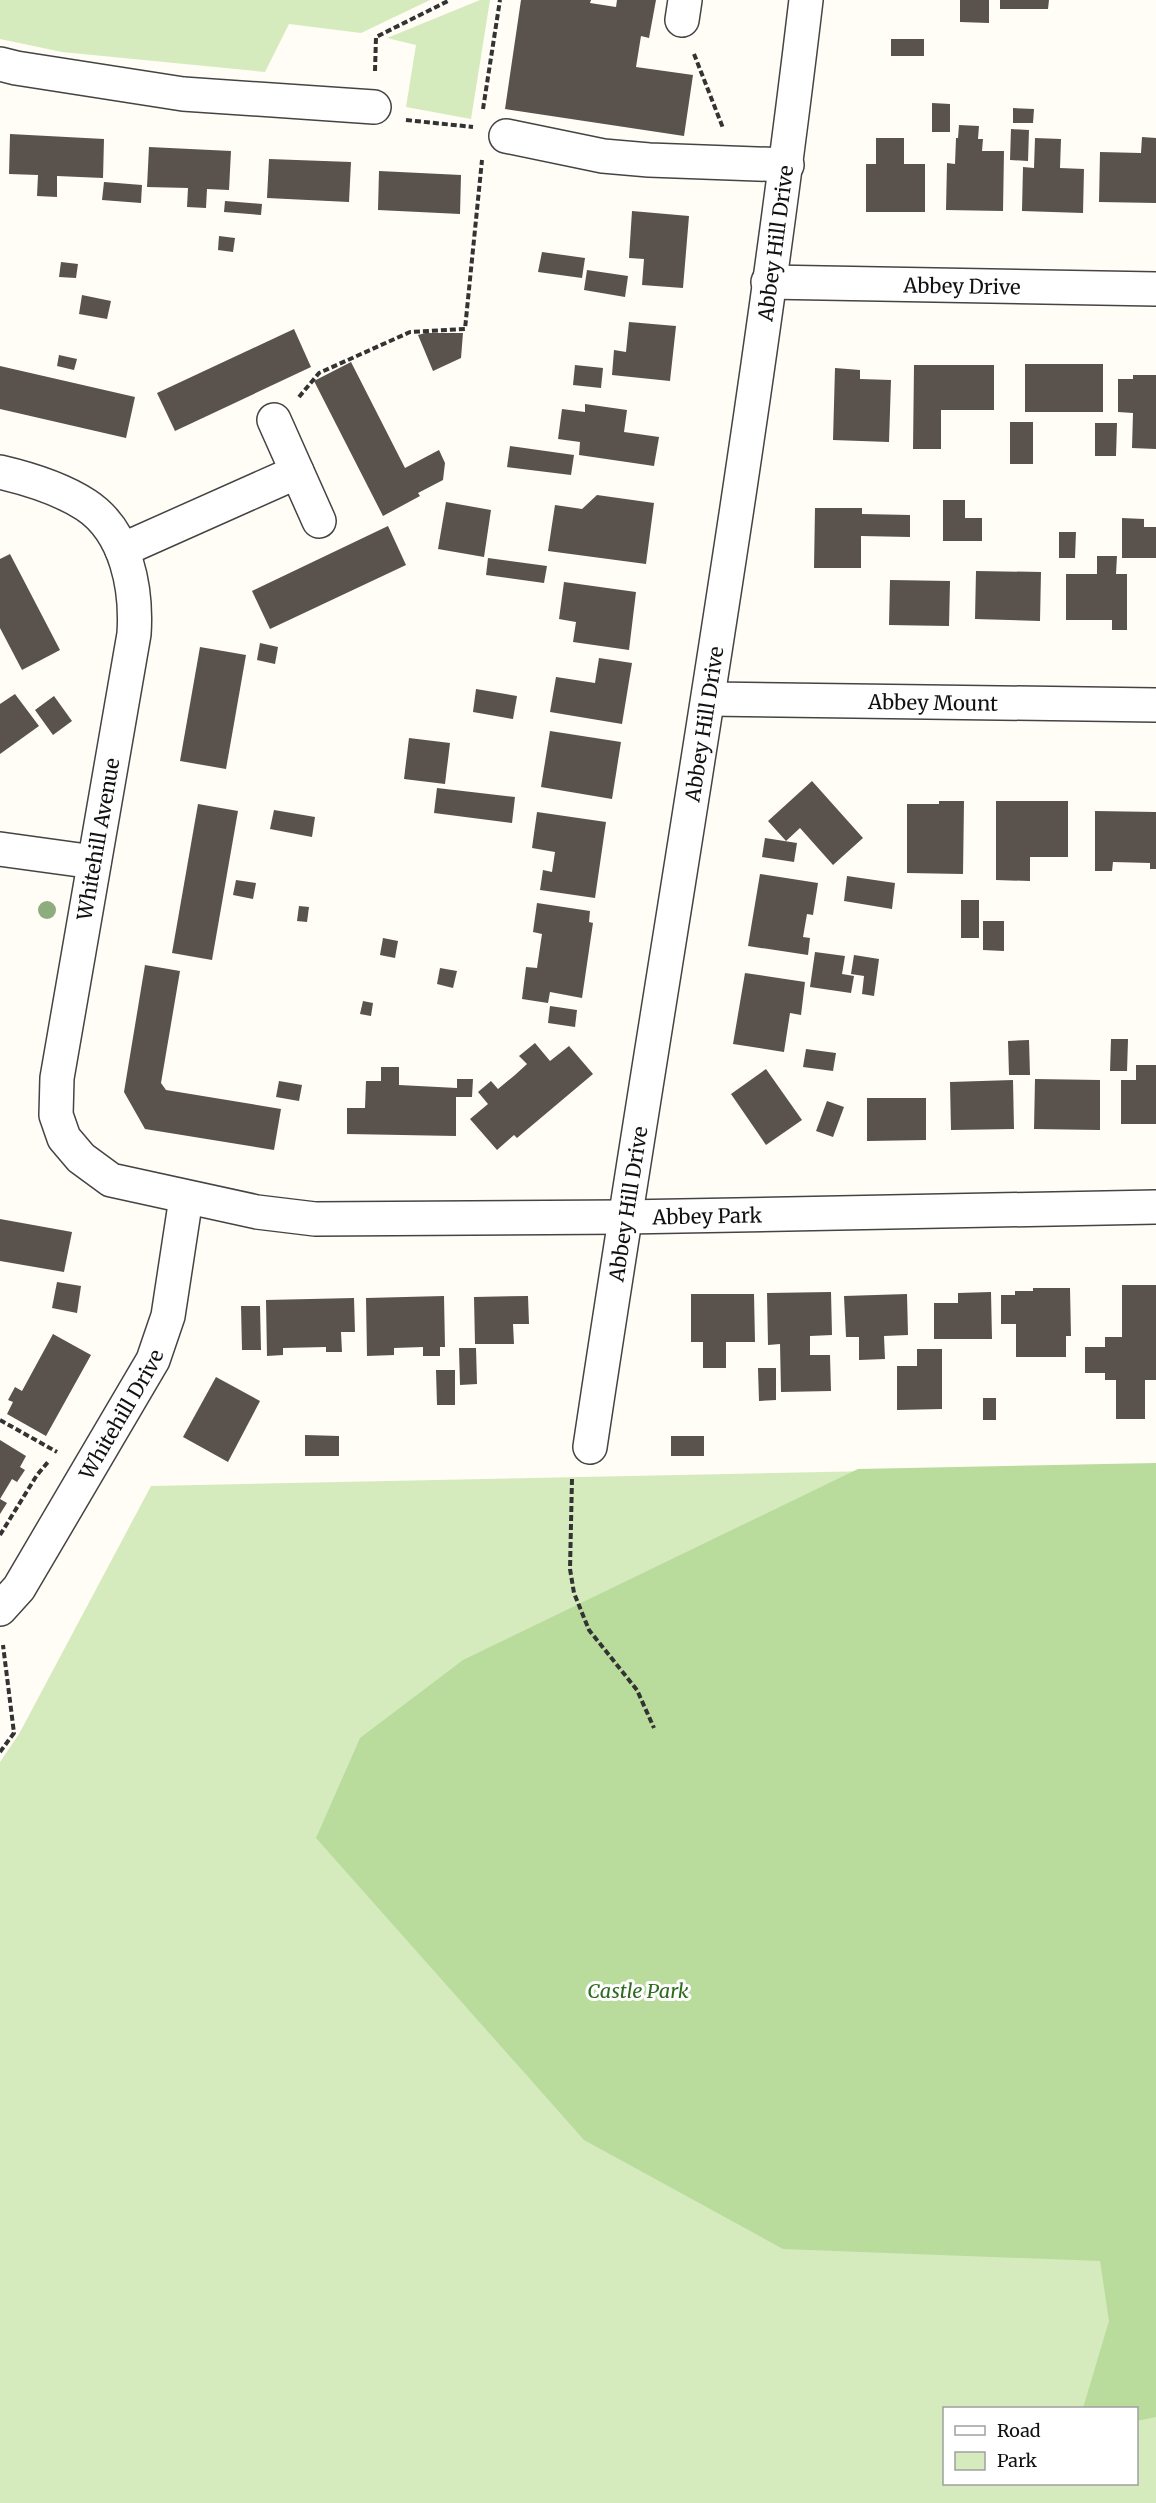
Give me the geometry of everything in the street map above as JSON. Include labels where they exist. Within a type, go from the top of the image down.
[{"type":"street","name":"Abbey Hill Drive","points":[[590,1447],[709,699],[786,165],[806,0]]},
{"type":"street","points":[[0,64],[16,69],[183,94],[374,107]]},
{"type":"street","points":[[487,132],[603,156],[786,165]]},
{"type":"street","name":"Abbey Drive","points":[[768,282],[1156,289]]},
{"type":"street","points":[[274,420],[319,521]]},
{"type":"street","name":"Whitehill Avenue","points":[[0,472],[40,482],[87,506],[107,526],[122,550],[131,578],[136,607],[134,634],[57,1078],[56,1115],[64,1138],[81,1158],[111,1180],[186,1198]]},
{"type":"street","points":[[122,550],[297,472]]},
{"type":"street","name":"Abbey Mount","points":[[709,699],[1156,705]]},
{"type":"street","points":[[0,849],[94,862]]},
{"type":"street","name":"Abbey Park","points":[[186,1198],[257,1212],[315,1219],[1156,1207]]},
{"type":"street","name":"Whitehill Drive","points":[[0,1610],[19,1588],[153,1360],[168,1316],[186,1198]]},
{"type":"path","points":[[450,0],[376,36],[374,107],[398,120],[487,132]]},
{"type":"path","points":[[274,420],[289,408],[319,373],[410,332],[465,329],[500,0]]},
{"type":"path","points":[[683,10],[724,130]]},
{"type":"path","points":[[0,1420],[62,1455],[49,1462],[37,1475],[0,1535]]},
{"type":"path","points":[[590,1447],[565,1457],[565,1469],[572,1480],[570,1569],[574,1593],[589,1630],[637,1690],[654,1728]]},
{"type":"path","points":[[0,1641],[4,1646],[14,1733],[0,1752]]},
{"type":"green space","points":[[0,0],[430,0],[361,33],[289,24],[265,72],[62,52],[0,39]]},
{"type":"green space","points":[[480,0],[490,0],[471,119],[406,107],[416,45],[387,38]]},
{"type":"green space","points":[[1156,1463],[1156,2417],[1138,2421],[1138,2407],[1083,2407],[1109,2321],[1100,2261],[783,2249],[584,2140],[316,1838],[360,1738],[463,1660],[858,1469]]},
{"type":"green space","name":"Castle Park","points":[[1156,1465],[1156,2503],[0,2503],[0,1762],[19,1734],[151,1486]]},
{"type":"building","points":[[521,0],[591,0],[590,3],[616,7],[617,0],[656,0],[649,38],[641,36],[636,67],[693,75],[684,136],[505,109]]},
{"type":"building","points":[[960,0],[989,0],[989,23],[960,22]]},
{"type":"building","points":[[1000,0],[1049,0],[1048,9],[1000,9]]},
{"type":"building","points":[[891,39],[924,39],[924,56],[891,56]]},
{"type":"building","points":[[932,103],[950,104],[950,132],[932,132]]},
{"type":"building","points":[[1013,108],[1034,109],[1033,123],[1013,123]]},
{"type":"building","points":[[959,125],[979,126],[978,139],[983,139],[982,151],[1004,151],[1003,211],[946,210],[947,163],[955,164]]},
{"type":"building","points":[[1011,129],[1029,130],[1028,161],[1010,160]]},
{"type":"building","points":[[10,134],[104,139],[103,178],[57,176],[57,197],[37,196],[38,175],[9,174]]},
{"type":"building","points":[[1142,137],[1156,138],[1156,203],[1099,202],[1100,152],[1141,153]]},
{"type":"building","points":[[876,138],[904,138],[904,164],[925,164],[925,212],[866,212],[866,164],[876,164]]},
{"type":"building","points":[[1035,138],[1061,139],[1060,168],[1084,169],[1083,213],[1022,211],[1023,167],[1034,168]]},
{"type":"building","points":[[149,147],[231,151],[229,190],[207,189],[206,208],[187,207],[188,188],[147,187]]},
{"type":"building","points":[[269,159],[351,162],[349,202],[267,198]]},
{"type":"building","points":[[379,171],[461,175],[460,214],[378,210]]},
{"type":"building","points":[[104,182],[142,185],[141,203],[102,200]]},
{"type":"building","points":[[225,201],[262,204],[261,215],[224,212]]},
{"type":"building","points":[[632,211],[689,216],[683,288],[642,285],[644,259],[629,258]]},
{"type":"building","points":[[219,236],[235,238],[233,252],[218,250]]},
{"type":"building","points":[[542,252],[585,258],[582,278],[538,272]]},
{"type":"building","points":[[61,262],[78,264],[76,278],[59,277]]},
{"type":"building","points":[[587,270],[628,276],[625,297],[584,290]]},
{"type":"building","points":[[82,295],[111,301],[107,319],[79,314]]},
{"type":"building","points":[[629,322],[676,326],[670,381],[612,375],[614,350],[626,352]]},
{"type":"building","points":[[294,329],[311,367],[175,431],[157,393]]},
{"type":"building","points":[[463,333],[461,358],[433,371],[418,335]]},
{"type":"building","points":[[59,355],[77,359],[74,370],[57,366]]},
{"type":"building","points":[[351,362],[405,468],[439,450],[445,463],[443,480],[418,493],[420,496],[383,516],[314,381]]},
{"type":"building","points":[[1025,364],[1103,364],[1103,412],[1025,412]]},
{"type":"building","points":[[575,365],[603,368],[601,388],[573,385]]},
{"type":"building","points":[[914,365],[994,365],[994,410],[941,410],[941,449],[913,449]]},
{"type":"building","points":[[0,366],[135,397],[126,438],[0,409]]},
{"type":"building","points":[[835,368],[860,370],[860,379],[891,380],[889,442],[833,440]]},
{"type":"building","points":[[1133,375],[1156,375],[1156,449],[1132,448],[1133,413],[1118,412],[1118,379],[1133,379]]},
{"type":"building","points":[[585,404],[627,410],[624,432],[659,437],[654,466],[579,455],[580,442],[558,439],[562,409],[585,412]]},
{"type":"building","points":[[1010,422],[1033,422],[1033,464],[1010,464]]},
{"type":"building","points":[[1095,423],[1117,423],[1116,456],[1095,456]]},
{"type":"building","points":[[510,446],[574,455],[571,475],[507,467]]},
{"type":"building","points":[[597,495],[654,503],[646,564],[548,551],[555,505],[582,509]]},
{"type":"building","points":[[943,500],[965,500],[965,518],[982,518],[982,541],[943,541]]},
{"type":"building","points":[[446,502],[491,510],[484,557],[438,549]]},
{"type":"building","points":[[815,508],[862,508],[862,514],[910,515],[910,537],[861,536],[861,568],[814,568]]},
{"type":"building","points":[[1122,518],[1144,519],[1144,527],[1156,527],[1156,558],[1122,558]]},
{"type":"building","points":[[388,526],[406,565],[270,629],[252,591]]},
{"type":"building","points":[[1059,532],[1076,532],[1075,558],[1059,558]]},
{"type":"building","points":[[10,554],[60,650],[22,670],[0,628],[0,559]]},
{"type":"building","points":[[1097,556],[1117,556],[1116,574],[1127,574],[1127,630],[1112,630],[1112,620],[1066,620],[1066,574],[1097,574]]},
{"type":"building","points":[[488,558],[547,566],[544,583],[486,575]]},
{"type":"building","points":[[976,571],[1041,572],[1040,621],[975,619]]},
{"type":"building","points":[[890,580],[950,581],[949,626],[889,625]]},
{"type":"building","points":[[564,582],[636,592],[629,650],[573,642],[576,622],[559,619]]},
{"type":"building","points":[[260,643],[278,647],[275,664],[257,660]]},
{"type":"building","points":[[200,647],[246,655],[226,769],[180,761]]},
{"type":"building","points":[[599,658],[632,663],[622,724],[550,712],[556,677],[595,683]]},
{"type":"building","points":[[476,689],[517,696],[513,719],[473,712]]},
{"type":"building","points":[[15,694],[39,726],[0,754],[0,704]]},
{"type":"building","points":[[54,696],[72,721],[53,735],[35,710]]},
{"type":"building","points":[[550,731],[621,742],[612,799],[541,787]]},
{"type":"building","points":[[409,738],[450,743],[445,784],[404,779]]},
{"type":"building","points":[[812,781],[863,838],[833,865],[800,828],[786,841],[768,821]]},
{"type":"building","points":[[437,788],[515,797],[512,823],[434,813]]},
{"type":"building","points":[[939,801],[964,801],[963,874],[907,873],[907,804],[939,804]]},
{"type":"building","points":[[996,801],[1068,801],[1068,857],[1030,857],[1030,881],[996,880]]},
{"type":"building","points":[[198,804],[238,811],[212,960],[172,953]]},
{"type":"building","points":[[274,810],[315,817],[312,837],[270,829]]},
{"type":"building","points":[[1095,811],[1156,812],[1156,869],[1150,869],[1150,863],[1113,862],[1112,871],[1095,871]]},
{"type":"building","points":[[537,812],[606,822],[595,898],[540,890],[543,870],[552,872],[555,852],[532,848]]},
{"type":"building","points":[[765,838],[797,843],[794,862],[762,857]]},
{"type":"building","points":[[760,874],[818,883],[813,915],[807,914],[803,937],[810,938],[808,955],[748,946]]},
{"type":"building","points":[[847,876],[895,883],[892,909],[844,901]]},
{"type":"building","points":[[236,880],[256,883],[253,899],[233,895]]},
{"type":"building","points":[[961,900],[979,900],[979,938],[961,938]]},
{"type":"building","points":[[537,903],[590,911],[589,922],[593,923],[582,998],[550,992],[548,1003],[522,999],[526,967],[537,968],[542,934],[533,932]]},
{"type":"building","points":[[299,906],[309,907],[307,922],[297,921]]},
{"type":"building","points":[[983,921],[1004,921],[1004,951],[983,950]]},
{"type":"building","points":[[383,938],[398,941],[395,958],[380,955]]},
{"type":"building","points":[[815,952],[845,956],[842,974],[854,976],[851,993],[810,987]]},
{"type":"building","points":[[854,955],[879,959],[874,996],[862,994],[864,976],[851,974]]},
{"type":"building","points":[[145,965],[180,971],[161,1083],[166,1090],[281,1109],[274,1150],[145,1129],[124,1092]]},
{"type":"building","points":[[440,968],[457,971],[453,988],[437,984]]},
{"type":"building","points":[[745,973],[805,982],[801,1015],[790,1013],[784,1052],[733,1044]]},
{"type":"building","points":[[363,1001],[373,1003],[371,1016],[360,1014]]},
{"type":"building","points":[[550,1006],[577,1010],[575,1027],[548,1023]]},
{"type":"building","points":[[1111,1039],[1128,1039],[1127,1071],[1110,1071]]},
{"type":"building","points":[[1029,1040],[1030,1075],[1009,1075],[1008,1041]]},
{"type":"building","points":[[535,1043],[550,1061],[569,1046],[593,1074],[517,1138],[514,1135],[497,1150],[470,1119],[488,1104],[478,1092],[491,1081],[498,1089],[515,1075],[527,1064],[519,1056]]},
{"type":"building","points":[[806,1049],[836,1053],[833,1071],[803,1067]]},
{"type":"building","points":[[1136,1065],[1156,1065],[1156,1124],[1121,1124],[1121,1080],[1136,1080]]},
{"type":"building","points":[[381,1067],[399,1067],[399,1085],[457,1088],[457,1079],[473,1079],[472,1097],[456,1097],[456,1136],[347,1134],[347,1108],[365,1108],[366,1081],[381,1081]]},
{"type":"building","points":[[766,1069],[802,1120],[766,1145],[731,1094]]},
{"type":"building","points":[[1035,1079],[1100,1080],[1100,1130],[1034,1129]]},
{"type":"building","points":[[1013,1080],[1014,1129],[951,1130],[950,1082]]},
{"type":"building","points":[[279,1081],[302,1085],[299,1101],[276,1097]]},
{"type":"building","points":[[867,1098],[926,1098],[926,1140],[867,1141]]},
{"type":"building","points":[[827,1101],[844,1107],[833,1137],[816,1131]]},
{"type":"building","points":[[0,1219],[72,1232],[64,1272],[0,1261]]},
{"type":"building","points":[[57,1282],[81,1286],[77,1313],[52,1308]]},
{"type":"building","points":[[1122,1285],[1156,1285],[1156,1380],[1145,1380],[1145,1419],[1116,1419],[1116,1380],[1105,1380],[1105,1373],[1085,1373],[1085,1347],[1105,1347],[1105,1337],[1122,1337]]},
{"type":"building","points":[[1033,1288],[1070,1288],[1071,1336],[1066,1336],[1066,1357],[1016,1357],[1016,1324],[1001,1324],[1001,1295],[1015,1295],[1015,1291],[1033,1291]]},
{"type":"building","points":[[831,1292],[832,1335],[810,1336],[810,1355],[830,1355],[831,1391],[781,1392],[780,1344],[768,1345],[767,1293]]},
{"type":"building","points":[[991,1292],[992,1339],[934,1339],[934,1303],[958,1303],[958,1293]]},
{"type":"building","points":[[691,1294],[754,1294],[755,1342],[726,1342],[726,1368],[703,1368],[703,1342],[691,1342]]},
{"type":"building","points":[[907,1294],[908,1335],[884,1336],[885,1359],[859,1360],[859,1337],[846,1337],[844,1296]]},
{"type":"building","points":[[444,1296],[445,1347],[440,1347],[440,1356],[423,1356],[423,1347],[394,1348],[394,1355],[367,1356],[366,1298]]},
{"type":"building","points":[[528,1296],[529,1324],[513,1324],[514,1344],[475,1344],[474,1297]]},
{"type":"building","points":[[354,1298],[355,1332],[341,1332],[342,1352],[326,1352],[326,1347],[283,1348],[283,1355],[267,1356],[266,1300]]},
{"type":"building","points":[[241,1306],[260,1306],[261,1350],[242,1350]]},
{"type":"building","points":[[53,1334],[91,1355],[46,1436],[7,1414],[13,1402],[8,1400],[15,1387],[22,1391]]},
{"type":"building","points":[[459,1348],[476,1348],[477,1384],[460,1385]]},
{"type":"building","points":[[917,1349],[942,1349],[942,1409],[897,1410],[897,1366],[917,1366]]},
{"type":"building","points":[[758,1368],[776,1368],[776,1400],[759,1401]]},
{"type":"building","points":[[436,1370],[455,1370],[455,1405],[437,1405]]},
{"type":"building","points":[[216,1377],[260,1401],[228,1462],[183,1437]]},
{"type":"building","points":[[983,1398],[996,1398],[996,1420],[983,1420]]},
{"type":"building","points":[[305,1435],[339,1436],[339,1456],[305,1456]]},
{"type":"building","points":[[671,1436],[704,1436],[704,1456],[671,1456]]},
{"type":"building","points":[[0,1440],[26,1456],[20,1467],[25,1470],[17,1482],[12,1479],[0,1499]]},
{"type":"building","points":[[0,1499],[7,1503],[0,1514]]}]
